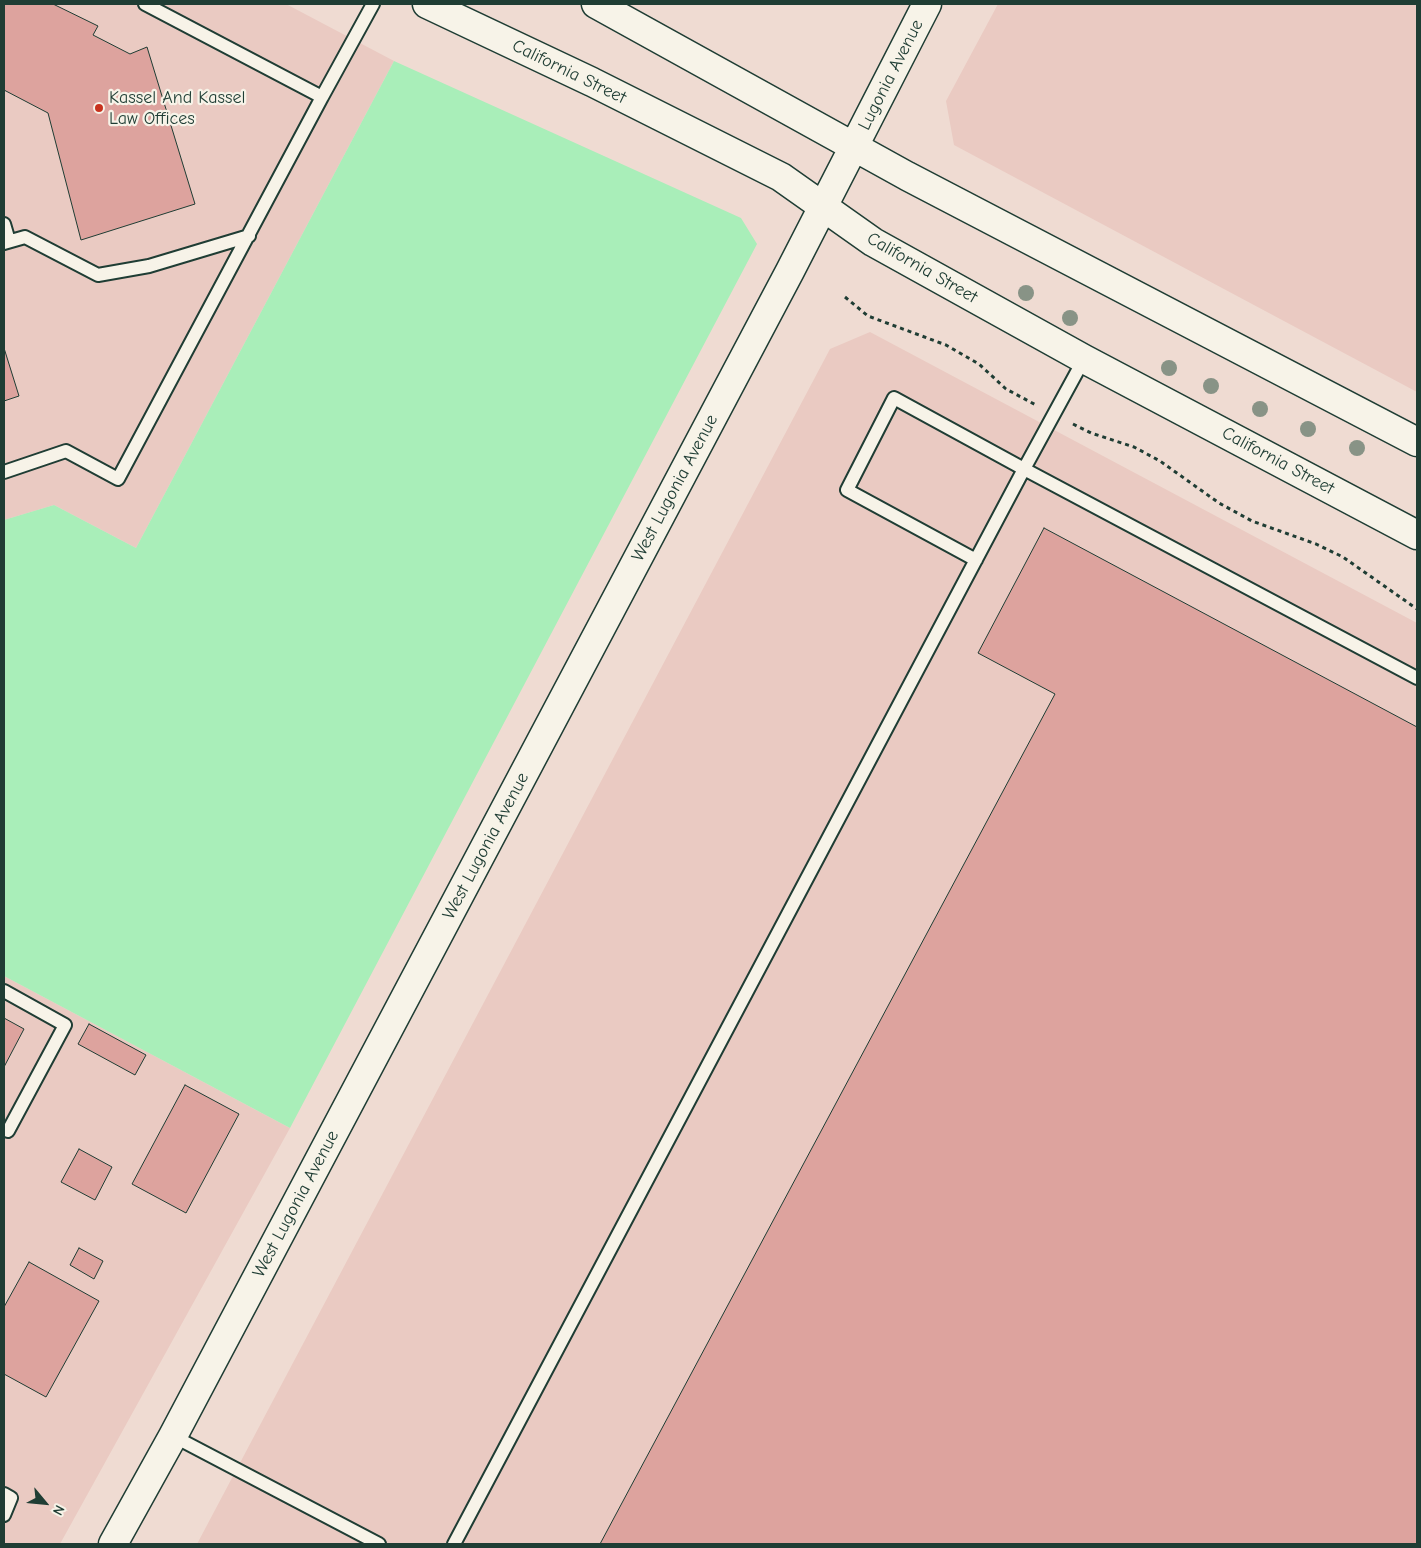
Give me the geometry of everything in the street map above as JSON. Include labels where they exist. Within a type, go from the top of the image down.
[{"type":"main road","name":"California Street","points":[[427,4],[592,82],[781,177],[873,242],[1084,359],[1417,535]]},
{"type":"main road","points":[[596,4],[958,204],[1417,442]]},
{"type":"main road","name":"Lugonia Avenue","points":[[854,146],[927,4]]},
{"type":"main road","name":"West Lugonia Avenue","points":[[113,1544],[173,1436],[854,146]]},
{"type":"lane","points":[[145,4],[322,97]]},
{"type":"lane","points":[[4,472],[66,452],[118,479],[373,4]]},
{"type":"lane","points":[[4,224],[6,242],[25,236],[98,275],[149,266],[249,236]]},
{"type":"lane","points":[[454,1544],[1084,359]]},
{"type":"lane","points":[[976,560],[847,490],[894,398],[1417,678]]},
{"type":"lane","points":[[4,991],[65,1025],[8,1131]]},
{"type":"lane","points":[[173,1436],[379,1544]]},
{"type":"lane","points":[[4,1494],[11,1498],[4,1515]]},
{"type":"path","points":[[845,297],[868,316],[946,345],[979,364],[1006,389],[1053,415],[1091,433],[1134,448],[1160,461],[1219,503],[1252,521],[1316,544],[1343,557],[1417,609]]},
{"type":"shaded area","points":[[4,4],[286,4],[394,61],[136,548],[54,505],[4,520]]},
{"type":"shaded area","points":[[998,4],[1417,4],[1417,392],[954,145],[946,101]]},
{"type":"shaded area","points":[[870,332],[1417,623],[1417,1544],[197,1544],[830,349]]},
{"type":"shaded area","points":[[4,976],[290,1128],[60,1544],[4,1544]]},
{"type":"green space","points":[[394,61],[741,218],[757,244],[290,1128],[4,976],[4,520],[54,505],[136,548]]},
{"type":"building","points":[[4,4],[53,4],[98,26],[93,35],[130,54],[147,47],[195,204],[81,240],[48,113],[4,90]]},
{"type":"building","points":[[4,348],[19,396],[4,401]]},
{"type":"building","points":[[1044,528],[1417,727],[1417,1544],[600,1544],[1055,694],[978,653]]},
{"type":"building","points":[[4,1018],[24,1029],[4,1067]]},
{"type":"building","points":[[89,1024],[146,1055],[135,1075],[78,1044]]},
{"type":"building","points":[[185,1085],[239,1114],[186,1213],[132,1184]]},
{"type":"building","points":[[79,1149],[112,1167],[95,1200],[61,1182]]},
{"type":"building","points":[[79,1248],[103,1261],[94,1279],[70,1265]]},
{"type":"building","points":[[29,1262],[99,1301],[46,1397],[4,1374],[4,1307]]},
{"type":"place","name":"Kassel And Kassel Law Offices","points":[[99,108]]}]
